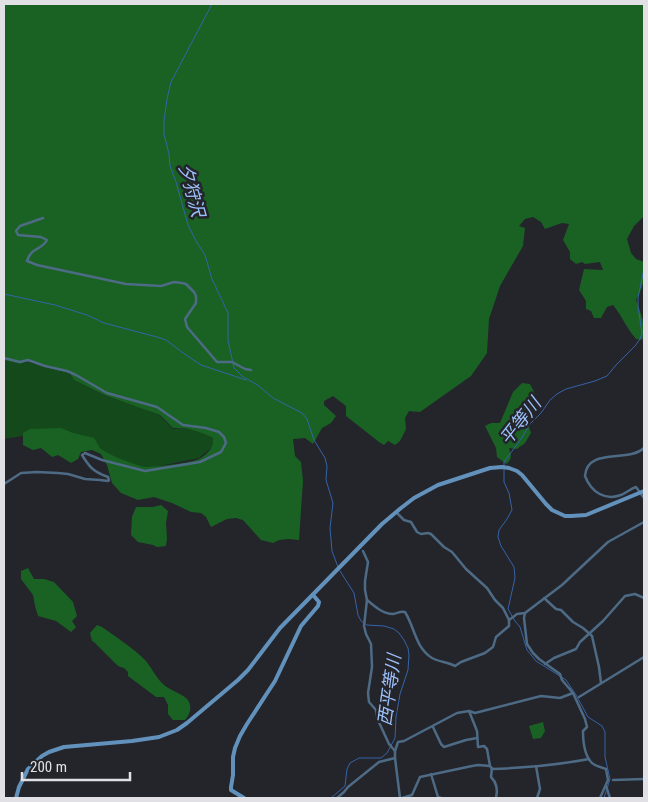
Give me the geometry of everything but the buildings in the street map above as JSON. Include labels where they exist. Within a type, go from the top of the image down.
[{"type":"street","points":[[43,218],[20,226],[16,231],[18,234],[41,237],[47,240],[44,245],[34,249],[29,254],[27,261],[37,265],[126,284],[161,286],[174,282],[186,284],[196,296],[196,303],[185,319],[187,327],[217,362],[232,362],[250,370]]},
{"type":"street","points":[[4,358],[20,362],[28,360],[67,371],[107,393],[157,407],[183,425],[219,432],[224,437],[226,443],[221,452],[200,462],[145,471],[102,460],[85,453],[82,455],[96,473],[108,477],[108,481],[86,480],[68,474],[37,472],[21,473],[4,484]]},
{"type":"street","points":[[644,448],[636,454],[593,460],[585,472],[587,481],[600,495],[618,496],[636,487],[642,492],[644,498]]},
{"type":"street","points":[[16,798],[28,769],[48,752],[64,747],[152,738],[177,730],[243,675],[280,628],[382,524],[414,498],[438,485],[490,468],[509,468],[517,471],[552,510],[565,516],[586,515],[642,492]]},
{"type":"street","points":[[367,600],[380,610],[391,614],[402,611],[406,612],[416,634],[418,644],[423,650],[432,658],[455,666],[493,647],[496,638],[509,626],[510,620],[503,608],[487,588],[466,569],[452,552],[431,534],[417,532],[411,522],[404,520],[396,512]]},
{"type":"street","points":[[510,620],[517,614],[525,613],[562,585],[608,542],[644,522]]},
{"type":"street","points":[[363,551],[368,562],[365,582],[367,600],[364,626],[371,644],[372,667],[368,693],[369,702],[376,710],[377,718],[389,744],[394,749]]},
{"type":"street","points":[[546,664],[554,658],[576,648],[625,596],[635,594],[644,598]]},
{"type":"street","points":[[244,798],[230,787],[235,748],[246,724],[275,681],[301,626],[318,606],[319,602],[313,595]]},
{"type":"street","points":[[544,598],[592,636],[601,683]]},
{"type":"street","points":[[525,613],[528,644],[533,653],[560,675],[572,694],[585,719],[587,727],[583,731],[583,743],[591,763],[606,769],[608,780],[600,798]]},
{"type":"street","points":[[579,697],[644,657]]},
{"type":"street","points":[[572,694],[560,698],[541,696],[475,713],[469,711],[457,713],[404,741],[398,742],[394,749],[401,798],[412,794],[420,777],[431,774],[478,765],[491,768],[536,766],[590,759]]},
{"type":"street","points":[[469,711],[477,731],[478,746],[484,746],[487,749],[491,777],[496,784],[496,798]]},
{"type":"street","points":[[432,726],[440,744],[444,747],[478,738]]},
{"type":"street","points":[[336,798],[379,762],[395,758]]},
{"type":"street","points":[[536,766],[540,789],[537,798]]},
{"type":"street","points":[[431,774],[438,797],[441,798]]},
{"type":"street","points":[[613,780],[644,779]]},
{"type":"street","points":[[606,785],[610,798]]},
{"type":"green space","points":[[4,4],[644,4],[644,216],[634,226],[627,239],[631,253],[636,259],[644,262],[643,282],[636,300],[644,325],[642,340],[636,339],[613,305],[607,307],[601,318],[594,318],[591,311],[586,309],[586,301],[579,290],[584,269],[603,270],[600,262],[576,264],[570,259],[570,252],[563,240],[569,224],[562,223],[545,229],[541,222],[533,217],[525,219],[519,226],[525,228],[523,246],[500,286],[489,319],[487,353],[471,376],[420,412],[409,411],[405,418],[406,429],[400,441],[395,445],[388,441],[384,445],[346,416],[346,406],[333,396],[324,401],[324,405],[336,416],[331,423],[322,428],[313,444],[305,438],[293,439],[295,456],[301,462],[303,481],[299,540],[279,540],[273,543],[261,540],[243,520],[236,518],[227,519],[211,527],[206,517],[201,513],[191,512],[154,497],[138,500],[121,493],[112,483],[107,465],[101,454],[92,450],[81,452],[78,459],[71,463],[58,455],[52,457],[41,448],[33,450],[23,445],[23,433],[30,429],[61,428],[94,438],[100,448],[108,453],[146,467],[165,466],[199,459],[210,450],[213,438],[194,430],[173,428],[160,415],[104,395],[74,380],[69,372],[59,371],[28,361],[20,364],[4,360]]},
{"type":"green space","points":[[4,360],[20,364],[28,362],[68,372],[74,380],[103,395],[159,415],[173,429],[194,431],[213,438],[213,444],[199,458],[144,469],[109,459],[65,433],[28,435],[4,439]]},
{"type":"green space","points":[[522,383],[530,384],[535,394],[520,418],[528,424],[531,433],[525,443],[517,449],[509,448],[511,459],[506,464],[497,457],[496,448],[485,426],[491,423],[500,423],[513,392]]},
{"type":"green space","points":[[161,505],[168,511],[166,546],[157,547],[138,542],[131,535],[132,517],[136,507]]},
{"type":"green space","points":[[28,568],[34,579],[54,582],[73,602],[77,616],[72,621],[76,627],[71,632],[56,621],[38,616],[33,595],[21,579],[21,571]]},
{"type":"green space","points":[[97,625],[135,651],[145,660],[164,685],[187,699],[190,704],[190,710],[185,720],[173,720],[168,714],[168,705],[164,697],[156,697],[128,676],[128,672],[124,668],[118,666],[92,641],[90,633]]},
{"type":"green space","points":[[543,722],[545,731],[541,738],[533,739],[529,726]]},
{"type":"waterway","name":"夕狩沢","points":[[212,4],[171,82],[164,121],[164,134],[170,166],[188,225],[205,255],[212,279],[228,313],[228,340],[234,368],[273,398],[302,413],[307,419],[314,440],[325,458],[327,466],[326,480],[333,503],[330,528],[332,551],[338,567]]},
{"type":"waterway","name":"平等川","points":[[604,798],[610,779],[605,757],[605,732],[602,726],[588,717],[566,680],[536,661],[527,650],[520,627],[508,609],[515,578],[514,567],[501,546],[498,537],[499,530],[512,510],[509,493],[504,482],[504,462],[530,424],[550,400],[566,389],[607,376],[635,346],[642,333],[638,298],[644,269]]},
{"type":"waterway","points":[[4,294],[55,305],[87,315],[104,323],[166,340],[201,365],[246,380]]},
{"type":"waterway","name":"西平等川","points":[[331,798],[345,786],[347,769],[350,763],[359,758],[381,758],[387,753],[395,738],[396,717],[400,694],[408,670],[409,655],[404,640],[394,629],[384,626],[367,625],[361,621],[354,593],[340,571]]}]
